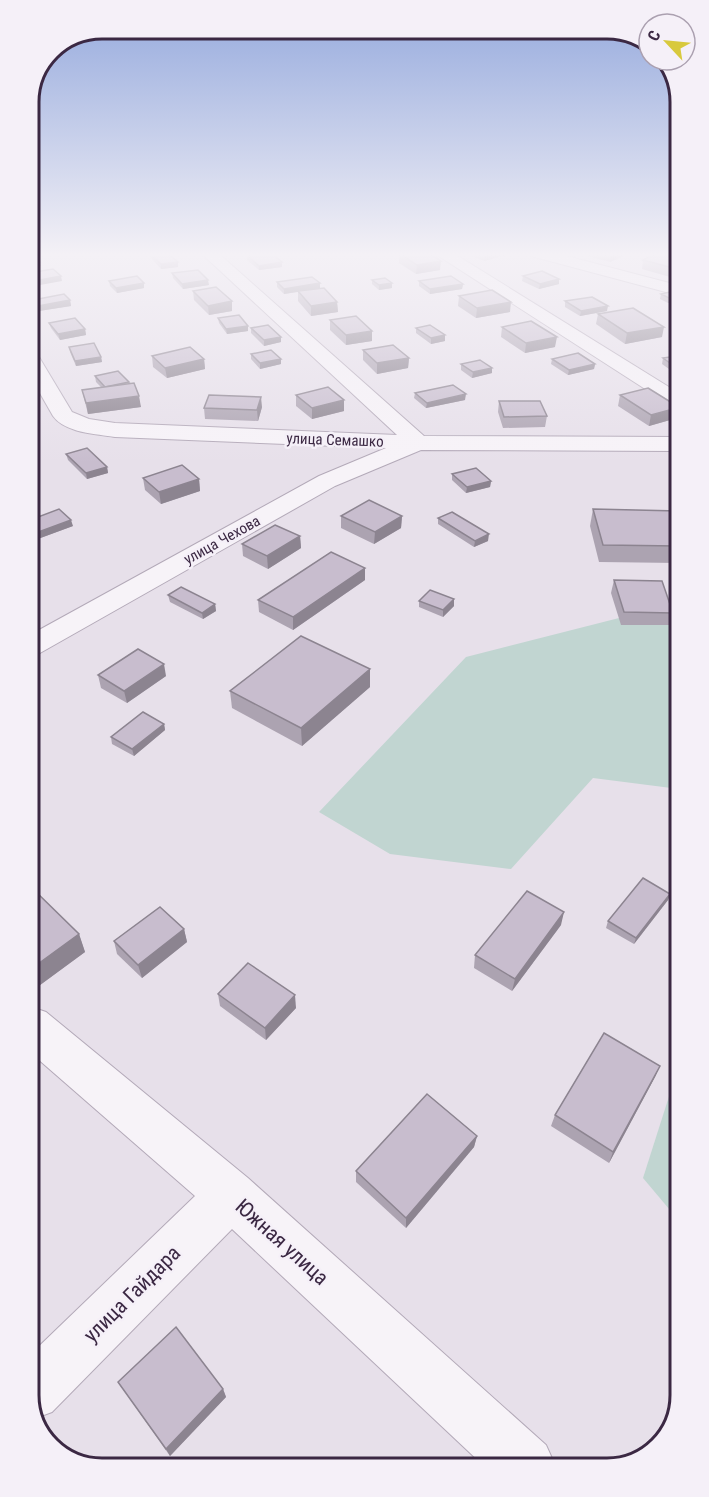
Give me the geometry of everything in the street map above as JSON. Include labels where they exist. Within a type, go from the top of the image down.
[{"type":"street","points":[[286,323],[418,443]]},
{"type":"street","points":[[553,323],[670,397]]},
{"type":"street","name":"улица Семашко","points":[[39,373],[64,416],[84,425],[159,433],[418,443],[670,444]]},
{"type":"street","name":"улица Чехова","points":[[39,642],[327,481],[418,443]]},
{"type":"street","name":"Южная улица","points":[[39,1033],[231,1195],[518,1458]]},
{"type":"street","name":"улица Гайдара","points":[[39,1385],[231,1195]]},
{"type":"shaded area","points":[[670,605],[670,788],[593,778],[511,869],[390,854],[319,812],[466,657]]},
{"type":"shaded area","points":[[670,1093],[670,1210],[643,1178]]},
{"type":"building","points":[[49,323],[79,323],[85,329],[58,334]]},
{"type":"building","points":[[222,323],[245,323],[248,326],[226,329]]},
{"type":"building","points":[[333,323],[363,323],[372,331],[346,335]]},
{"type":"building","points":[[534,323],[557,337],[526,343],[502,327]]},
{"type":"building","points":[[612,323],[657,323],[664,327],[627,333]]},
{"type":"building","points":[[268,325],[281,337],[264,340],[251,328]]},
{"type":"building","points":[[430,325],[445,335],[431,338],[416,328]]},
{"type":"building","points":[[94,343],[101,357],[75,361],[69,347]]},
{"type":"building","points":[[393,345],[409,358],[377,363],[363,350]]},
{"type":"building","points":[[190,347],[204,359],[165,368],[152,356]]},
{"type":"building","points":[[271,350],[281,359],[260,363],[251,354]]},
{"type":"building","points":[[578,353],[595,364],[569,370],[552,359]]},
{"type":"building","points":[[480,360],[492,368],[473,372],[461,364]]},
{"type":"building","points":[[118,371],[129,382],[105,387],[95,376]]},
{"type":"building","points":[[134,383],[139,396],[86,403],[82,390]]},
{"type":"building","points":[[453,385],[466,394],[427,403],[415,393]]},
{"type":"building","points":[[328,387],[344,400],[312,408],[296,395]]},
{"type":"building","points":[[648,388],[670,402],[670,410],[651,415],[620,395]]},
{"type":"building","points":[[209,395],[261,397],[257,410],[204,408]]},
{"type":"building","points":[[499,401],[540,401],[547,416],[504,417]]},
{"type":"building","points":[[87,448],[107,467],[86,473],[66,454]]},
{"type":"building","points":[[182,465],[199,479],[159,492],[143,478]]},
{"type":"building","points":[[476,468],[491,481],[467,487],[452,474]]},
{"type":"building","points":[[369,500],[402,516],[375,532],[341,516]]},
{"type":"building","points":[[59,509],[71,520],[39,532],[39,517]]},
{"type":"building","points":[[593,509],[670,511],[670,546],[603,545]]},
{"type":"building","points":[[452,512],[489,534],[475,541],[438,518]]},
{"type":"building","points":[[275,525],[300,536],[267,556],[242,544]]},
{"type":"building","points":[[331,552],[365,568],[293,617],[258,600]]},
{"type":"building","points":[[614,580],[662,581],[670,604],[670,613],[624,612]]},
{"type":"building","points":[[181,587],[215,604],[202,613],[168,595]]},
{"type":"building","points":[[430,590],[454,599],[443,610],[419,601]]},
{"type":"building","points":[[301,636],[370,669],[301,728],[230,691]]},
{"type":"building","points":[[138,649],[164,664],[124,691],[98,675]]},
{"type":"building","points":[[143,712],[164,724],[132,749],[111,737]]},
{"type":"building","points":[[643,878],[670,894],[636,938],[608,921]]},
{"type":"building","points":[[527,891],[564,912],[515,979],[475,955]]},
{"type":"building","points":[[39,895],[79,934],[39,963]]},
{"type":"building","points":[[160,907],[184,929],[138,965],[114,941]]},
{"type":"building","points":[[248,963],[295,995],[265,1028],[218,994]]},
{"type":"building","points":[[604,1033],[660,1066],[613,1152],[555,1115]]},
{"type":"building","points":[[427,1094],[477,1136],[406,1218],[356,1171]]},
{"type":"building","points":[[176,1327],[223,1389],[166,1449],[118,1382]]}]
